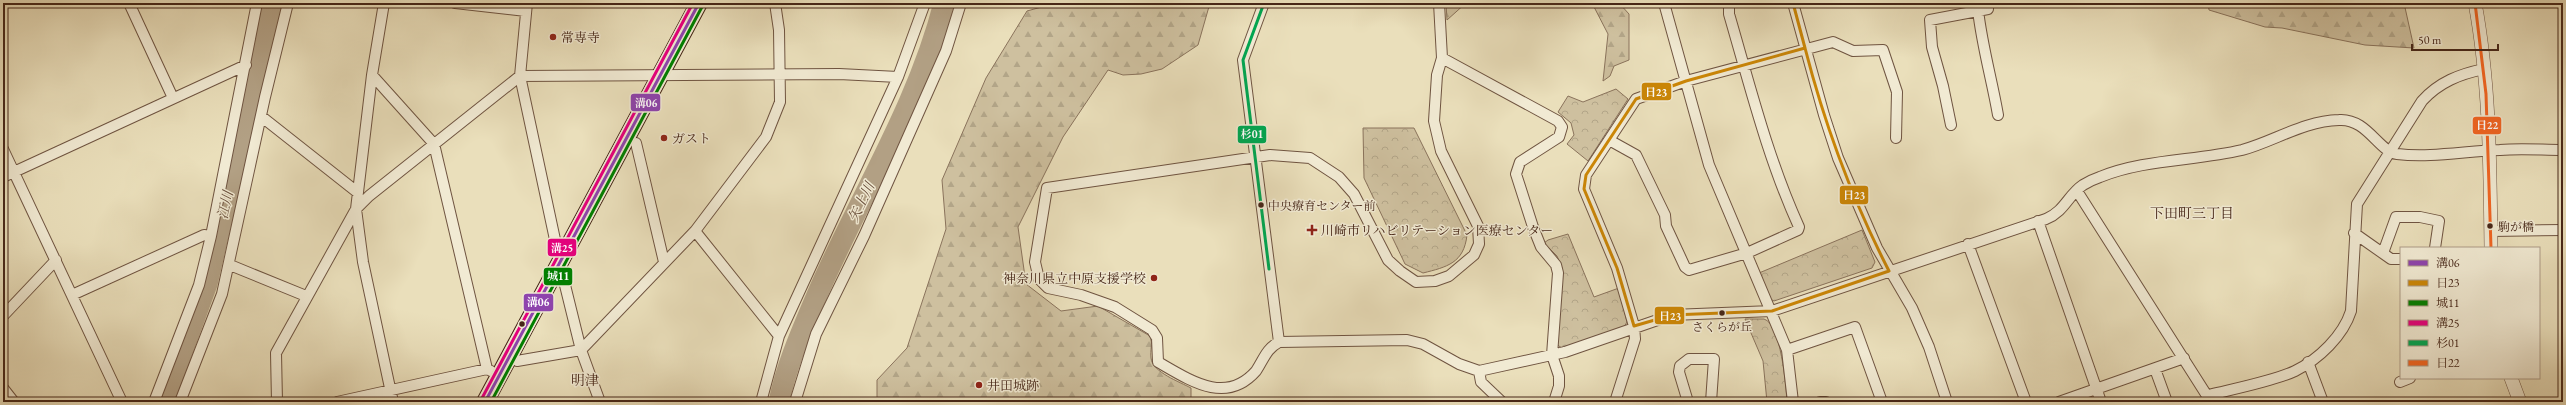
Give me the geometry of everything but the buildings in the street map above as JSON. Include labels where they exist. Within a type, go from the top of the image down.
[{"type":"main road","points":[[485,402],[493,372],[561,270],[636,143],[699,3]]},
{"type":"main road","points":[[495,402],[517,361],[561,270],[666,76],[708,3]]},
{"type":"street","points":[[129,3],[173,98]]},
{"type":"street","points":[[154,402],[199,284],[211,236],[246,65],[257,3]]},
{"type":"street","points":[[180,402],[222,294],[230,265],[288,3]]},
{"type":"street","points":[[384,3],[372,75],[356,192],[356,208],[363,262],[393,402]]},
{"type":"street","points":[[455,3],[527,7],[520,76],[561,270],[582,350],[598,397],[589,402]]},
{"type":"street","points":[[517,361],[582,350],[695,231],[766,137],[780,102],[779,30],[775,3]]},
{"type":"street","points":[[761,402],[779,336],[898,77],[925,3]]},
{"type":"street","points":[[795,402],[816,334],[864,236],[946,51],[961,3]]},
{"type":"street","points":[[1264,3],[1242,60],[1278,342]]},
{"type":"street","points":[[1439,3],[1442,58],[1437,75],[1434,121],[1441,151],[1470,206],[1478,226],[1478,244],[1474,255],[1449,276],[1434,281],[1416,282],[1400,271],[1388,260],[1354,194],[1324,166],[1310,158],[1270,155],[1047,188],[1035,267],[1039,279],[1048,288],[1102,301],[1152,330],[1157,338],[1158,362],[1210,393],[1228,392],[1240,386],[1257,370],[1269,348],[1278,342],[1407,340],[1423,344],[1478,372],[1552,355],[1634,326],[1672,315],[1772,311],[2058,214],[2083,185],[2101,177],[2130,168],[2243,149],[2304,126],[2340,120],[2352,122],[2367,130],[2390,152],[2420,155],[2490,151],[2563,150]]},
{"type":"street","points":[[1664,3],[1709,165],[1772,311],[1787,350],[1793,402]]},
{"type":"street","points":[[1609,140],[1636,155],[1665,215],[1666,226],[1685,267],[1689,270],[1747,253],[1798,230],[1799,227],[1781,188],[1729,14],[1729,3]]},
{"type":"street","points":[[1793,3],[1824,115],[1838,158],[1890,271],[1912,308],[1929,347],[1947,402]]},
{"type":"street","points":[[2474,3],[2484,69],[2490,151],[2491,247]]},
{"type":"street","points":[[1951,125],[1944,86],[1932,47],[1930,20],[1988,9]]},
{"type":"street","points":[[1978,10],[1981,42],[1991,71],[1998,115]]},
{"type":"street","points":[[1615,402],[1635,339],[1634,326],[1617,268],[1584,189],[1586,175],[1636,99],[1686,82],[1805,48],[1833,42],[1853,51],[1883,50],[1897,92],[1896,138]]},
{"type":"street","points":[[1442,58],[1558,121],[1562,127],[1559,137],[1520,162],[1516,174],[1541,247],[1556,265],[1558,273],[1552,355],[1559,376],[1554,402]]},
{"type":"street","points":[[3,177],[246,65]]},
{"type":"street","points":[[2077,191],[2210,399],[2295,371],[2334,341],[2347,325],[2351,312],[2354,233],[2358,204],[2422,101],[2433,88],[2464,73],[2484,69]]},
{"type":"street","points":[[276,402],[276,352],[356,208],[520,76],[780,76],[838,74],[898,77]]},
{"type":"street","points":[[338,402],[390,390],[493,372],[434,144],[372,75]]},
{"type":"street","points":[[262,117],[356,192]]},
{"type":"street","points":[[636,143],[664,262]]},
{"type":"street","points":[[3,149],[122,402]]},
{"type":"street","points":[[2383,253],[2396,217],[2420,217],[2439,221],[2435,247]]},
{"type":"street","points":[[2038,221],[2101,402]]},
{"type":"street","points":[[2490,231],[2563,230]]},
{"type":"street","points":[[695,231],[779,336]]},
{"type":"street","points":[[2354,233],[2390,259],[2400,260]]},
{"type":"street","points":[[72,295],[204,235],[211,236]]},
{"type":"street","points":[[1968,244],[2026,402]]},
{"type":"street","points":[[3,316],[56,260]]},
{"type":"street","points":[[230,265],[306,296]]},
{"type":"street","points":[[1787,350],[1855,327],[1882,402]]},
{"type":"street","points":[[2059,402],[2184,358]]},
{"type":"street","points":[[1688,402],[1680,372],[1680,366],[1689,359],[1714,359],[1711,402]]},
{"type":"street","points":[[2308,362],[2323,402]]},
{"type":"street","points":[[2155,369],[2167,402]]},
{"type":"street","points":[[1478,372],[1481,382],[1502,402]]},
{"type":"street","points":[[2400,382],[2408,379]]},
{"type":"street","points":[[2511,379],[2520,402]]},
{"type":"street","points":[[3,388],[14,402]]},
{"type":"street","points":[[1820,402],[1826,402]]},
{"type":"green space","points":[[1056,3],[1210,3],[1198,45],[1162,69],[1141,74],[1123,75],[1108,70],[1063,137],[1018,227],[1026,284],[1061,311],[1098,306],[1150,336],[1151,358],[1156,368],[1167,376],[1191,388],[1191,402],[877,402],[877,380],[907,348],[946,229],[942,180],[986,78],[1027,11]]},
{"type":"green space","points":[[1446,3],[1466,3],[1447,20]]},
{"type":"green space","points":[[1592,3],[1619,3],[1629,14],[1629,60],[1614,66],[1610,76],[1603,81],[1608,34]]},
{"type":"green space","points":[[2208,3],[2404,3],[2414,48],[2365,45],[2282,28],[2265,27],[2209,10]]},
{"type":"green space","points":[[1616,89],[1628,99],[1588,161],[1567,144],[1574,135],[1571,123],[1558,112],[1568,96],[1583,102]]},
{"type":"green space","points":[[1363,128],[1414,128],[1467,235],[1462,252],[1458,258],[1447,266],[1423,273],[1405,264],[1364,178]]},
{"type":"green space","points":[[1862,230],[1875,262],[1872,268],[1774,301],[1770,299],[1759,273]]},
{"type":"green space","points":[[1568,234],[1594,297],[1619,288],[1627,322],[1624,327],[1562,348],[1556,344],[1562,268],[1557,256],[1544,243],[1548,240]]},
{"type":"green space","points":[[1745,319],[1764,319],[1770,323],[1775,332],[1782,356],[1787,402],[1767,402],[1763,361]]},
{"type":"waterway","name":"江川","points":[[164,402],[207,284],[272,3]]},
{"type":"waterway","name":"矢上川","points":[[779,402],[789,364],[814,302],[848,228],[902,118],[932,42],[944,3]]},
{"type":"transit line","name":"溝25","points":[[481,400],[693,3]]},
{"type":"transit line","name":"溝06","points":[[485,402],[699,3]]},
{"type":"transit line","name":"杉01","points":[[1264,3],[1243,60],[1269,269]]},
{"type":"transit line","name":"日23","points":[[1793,3],[1805,48]]},
{"type":"transit line","name":"日22","points":[[2475,3],[2486,94],[2491,247]]},
{"type":"transit line","name":"城11","points":[[491,402],[703,5]]},
{"type":"transit line","name":"日23","points":[[1805,48],[1821,106],[1851,189],[1889,271],[1772,311],[1672,315],[1634,326],[1617,268],[1584,189],[1586,175],[1636,99],[1686,81],[1805,48]]},
{"type":"place","name":"常専寺","points":[[553,37]]},
{"type":"place","name":"ガスト","points":[[664,138]]},
{"type":"place","name":"中央療育センター前","points":[[1261,205]]},
{"type":"place","name":"駒が橋","points":[[2490,226]]},
{"type":"place","name":"川崎市リハビリテーション医療センター","points":[[1312,230]]},
{"type":"place","name":"神奈川県立中原支援学校","points":[[1154,278]]},
{"type":"place","name":"さくらが丘","points":[[1722,313]]},
{"type":"place","name":"井田城跡","points":[[979,385]]},
{"type":"district","name":"下田町三丁目","points":[[2192,213]]},
{"type":"district","name":"明津","points":[[585,380]]}]
